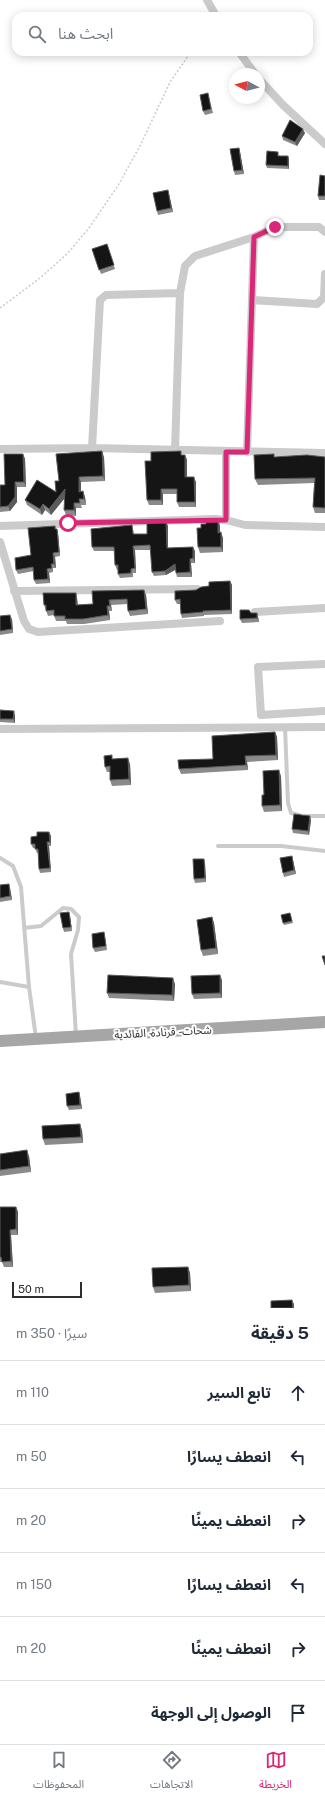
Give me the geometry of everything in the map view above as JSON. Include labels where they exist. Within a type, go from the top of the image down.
[{"type":"main road","name":"شحات - قرنادة- الفائدية","points":[[0,1041],[325,1022]]},
{"type":"street","points":[[207,0],[214,12]]},
{"type":"street","points":[[242,56],[251,68]]},
{"type":"street","points":[[265,86],[283,105],[325,144]]},
{"type":"street","points":[[175,450],[180,293],[185,266],[195,256],[254,237],[275,227],[319,226],[325,232]]},
{"type":"street","points":[[247,452],[254,237]]},
{"type":"street","points":[[252,300],[317,304],[324,297],[325,274]]},
{"type":"street","points":[[92,448],[100,300],[106,295],[180,293]]},
{"type":"street","points":[[0,449],[92,448],[325,453]]},
{"type":"street","points":[[226,452],[226,520]]},
{"type":"street","points":[[0,526],[226,520],[245,525],[325,527]]},
{"type":"street","points":[[0,542],[14,591],[24,621],[29,629],[38,632],[220,621]]},
{"type":"street","points":[[14,591],[197,589]]},
{"type":"street","points":[[255,612],[325,608]]},
{"type":"street","points":[[325,664],[258,667],[261,714],[325,711]]},
{"type":"street","points":[[0,729],[325,727]]},
{"type":"lane","points":[[285,727],[288,803],[291,813],[300,816],[325,816]]},
{"type":"lane","points":[[218,846],[280,846],[325,851]]},
{"type":"lane","points":[[0,858],[13,866],[21,887],[29,987],[36,1039]]},
{"type":"lane","points":[[24,928],[40,926],[63,908],[71,908],[79,917],[78,930],[71,954],[76,1037]]},
{"type":"lane","points":[[0,982],[29,987]]},
{"type":"path","points":[[0,308],[40,278],[67,254],[89,228],[119,184],[141,144],[170,82],[188,56]]},
{"type":"building","points":[[208,93],[211,109],[203,111],[200,95]]},
{"type":"building","points":[[290,120],[303,129],[295,142],[282,136]]},
{"type":"building","points":[[239,148],[242,170],[234,171],[230,149]]},
{"type":"building","points":[[267,151],[278,152],[278,156],[288,156],[288,166],[266,165]]},
{"type":"building","points":[[320,175],[325,176],[325,196],[318,196]]},
{"type":"building","points":[[168,190],[171,208],[157,211],[153,193]]},
{"type":"building","points":[[107,244],[114,265],[99,270],[92,249]]},
{"type":"building","points":[[102,451],[103,476],[79,477],[79,492],[83,491],[84,499],[79,499],[80,503],[74,503],[74,510],[64,510],[65,489],[49,509],[43,504],[40,509],[25,500],[37,480],[56,492],[55,481],[59,481],[56,454]]},
{"type":"building","points":[[181,451],[181,455],[185,455],[185,477],[194,477],[195,502],[177,502],[177,489],[161,489],[161,500],[147,500],[145,461],[151,461],[151,452]]},
{"type":"building","points":[[4,454],[23,454],[24,482],[15,482],[15,497],[8,506],[0,507],[0,485],[5,485]]},
{"type":"building","points":[[274,454],[274,457],[307,455],[325,457],[325,508],[313,507],[315,478],[255,479],[254,455]]},
{"type":"building","points":[[218,520],[218,533],[221,532],[221,547],[198,547],[197,528],[201,528],[201,524],[206,524],[206,521]]},
{"type":"building","points":[[147,522],[166,522],[167,548],[193,547],[193,558],[190,559],[190,572],[176,573],[175,564],[165,571],[152,572],[150,545],[133,546],[135,568],[131,569],[131,573],[118,574],[118,565],[115,565],[114,547],[92,547],[91,529],[132,525],[133,534],[147,534]]},
{"type":"building","points":[[55,526],[55,529],[57,529],[59,552],[53,553],[54,564],[51,564],[52,568],[47,569],[48,579],[34,580],[33,567],[16,570],[15,558],[31,555],[28,528]]},
{"type":"building","points":[[230,581],[231,610],[203,611],[181,614],[180,599],[175,600],[175,591],[196,590],[201,587],[209,586],[209,582]]},
{"type":"building","points":[[144,590],[146,609],[128,611],[127,599],[109,600],[110,606],[107,606],[108,615],[83,619],[65,619],[65,616],[54,616],[54,610],[46,611],[46,605],[44,605],[43,593],[76,593],[76,605],[93,604],[92,591]]},
{"type":"building","points":[[240,610],[249,610],[251,613],[257,613],[257,618],[240,619]]},
{"type":"building","points":[[10,615],[12,629],[0,631],[0,616]]},
{"type":"building","points":[[0,710],[14,711],[13,719],[0,719]]},
{"type":"building","points":[[275,732],[276,755],[245,756],[246,765],[179,769],[178,760],[213,759],[212,736]]},
{"type":"building","points":[[112,755],[112,759],[128,758],[129,779],[110,780],[110,766],[105,767],[104,756]]},
{"type":"building","points":[[279,770],[280,805],[262,806],[262,795],[264,795],[263,771]]},
{"type":"building","points":[[294,814],[310,816],[308,831],[292,829]]},
{"type":"building","points":[[37,832],[49,832],[50,842],[47,842],[50,868],[39,869],[38,849],[35,849],[35,844],[31,844],[31,837],[37,836]]},
{"type":"building","points":[[292,856],[294,870],[283,873],[280,858]]},
{"type":"building","points":[[193,859],[204,859],[205,878],[194,879]]},
{"type":"building","points":[[9,884],[10,896],[0,898],[0,885]]},
{"type":"building","points":[[69,912],[71,927],[63,928],[60,913]]},
{"type":"building","points":[[290,913],[292,921],[283,923],[281,915]]},
{"type":"building","points":[[212,917],[216,948],[201,950],[197,920]]},
{"type":"building","points":[[104,932],[106,946],[93,948],[92,934]]},
{"type":"building","points":[[322,956],[325,956],[325,965]]},
{"type":"building","points":[[108,975],[173,978],[172,995],[107,993]]},
{"type":"building","points":[[220,975],[220,993],[192,994],[191,976]]},
{"type":"building","points":[[79,1092],[80,1105],[67,1106],[66,1094]]},
{"type":"building","points":[[80,1124],[81,1137],[43,1139],[42,1126]]},
{"type":"building","points":[[27,1150],[29,1166],[0,1170],[0,1154]]},
{"type":"building","points":[[0,1207],[16,1207],[16,1229],[10,1230],[11,1261],[2,1262],[0,1257]]},
{"type":"building","points":[[188,1267],[189,1285],[153,1287],[152,1268]]},
{"type":"building","points":[[292,1300],[293,1308],[271,1308],[271,1301]]},
{"type":"route","points":[[68,523],[215,519],[226,520],[226,452],[247,452],[254,237],[275,227]]}]
